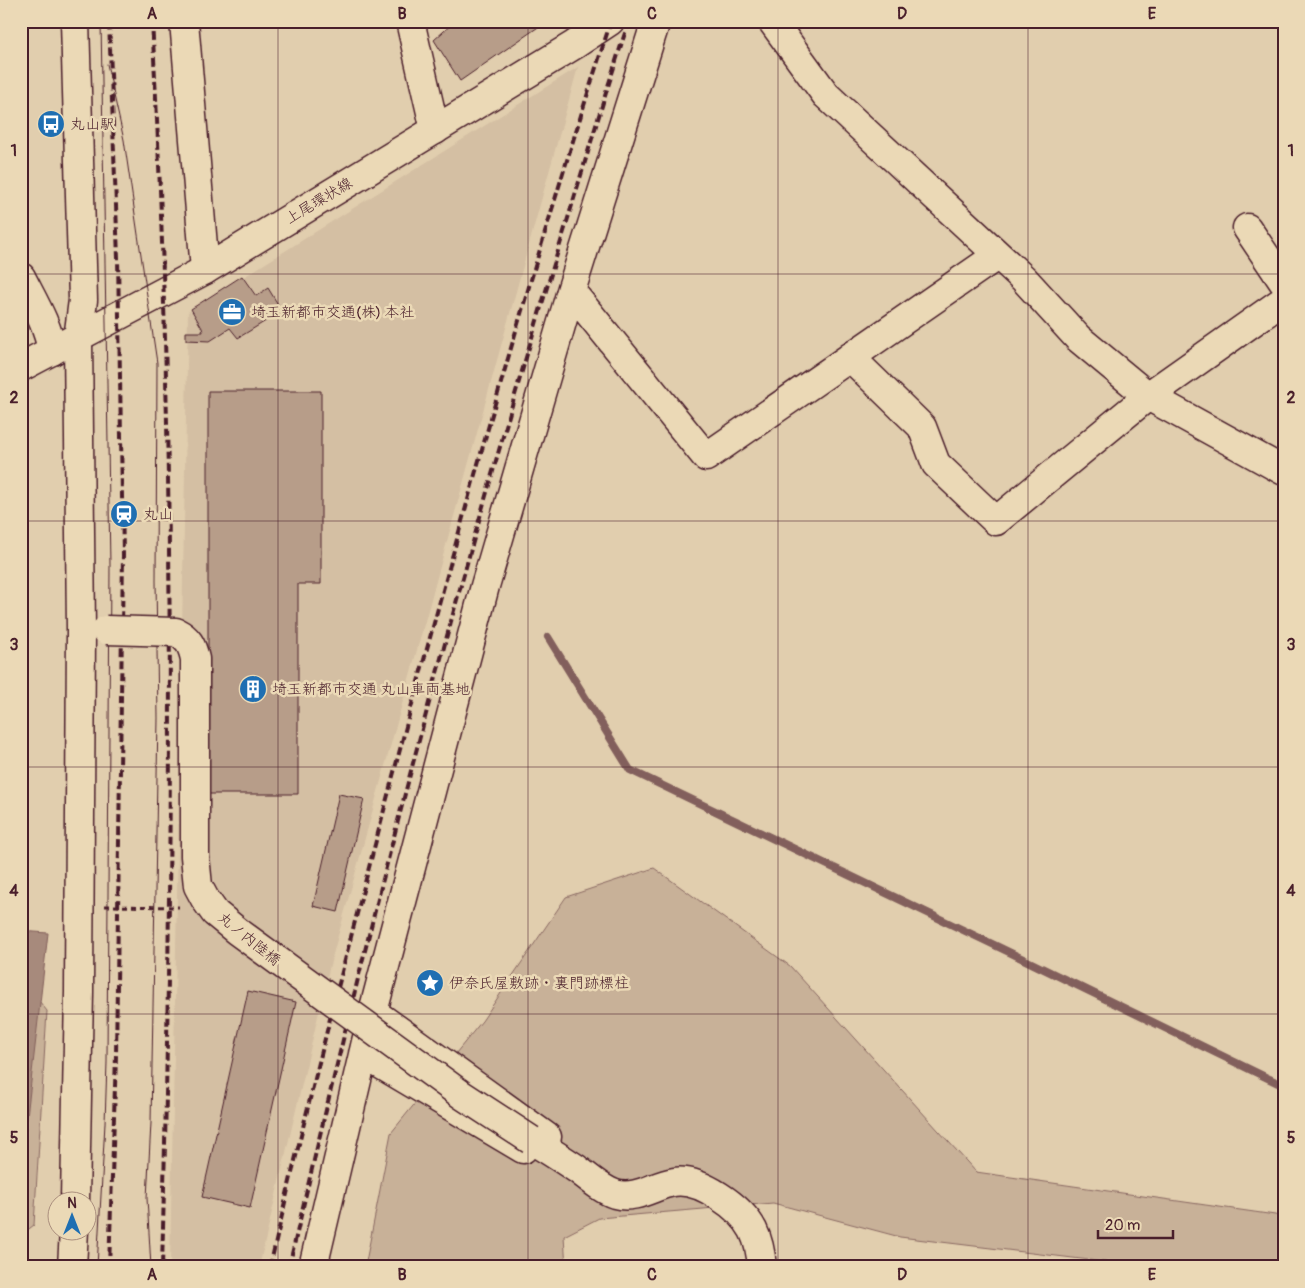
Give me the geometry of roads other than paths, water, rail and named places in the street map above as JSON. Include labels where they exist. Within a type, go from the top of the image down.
[{"type":"street","points":[[75,21],[83,300],[78,338],[94,630],[79,906],[75,1190]]},
{"type":"street","points":[[184,21],[205,270]]},
{"type":"street","points":[[410,21],[435,130]]},
{"type":"street","name":"上尾環状線","points":[[21,367],[205,270],[435,130],[578,33],[610,21]]},
{"type":"street","points":[[313,1267],[373,1012],[485,586],[571,291],[656,21]]},
{"type":"street","points":[[772,21],[826,95],[1024,279],[1078,338],[1148,396],[1284,471]]},
{"type":"street","points":[[1247,228],[1284,283]]},
{"type":"street","points":[[571,291],[706,457],[998,255]]},
{"type":"street","points":[[21,277],[45,325],[52,351]]},
{"type":"street","points":[[850,357],[922,427],[936,464],[996,521],[1148,396],[1284,300]]},
{"type":"street","name":"丸ノ内陸橋","points":[[94,630],[176,632],[185,637],[193,650],[195,659],[196,872],[198,886],[215,913],[264,953],[438,1078],[614,1194],[626,1196],[639,1194],[663,1184],[677,1181],[706,1188],[724,1199],[752,1228],[759,1245],[762,1267]]},
{"type":"street","points":[[373,1012],[545,1134],[558,1156]]},
{"type":"street","points":[[363,1054],[529,1153],[558,1156]]},
{"type":"street","points":[[72,1267],[73,1240]]},
{"type":"waterway","points":[[548,637],[630,770],[1284,1086]]},
{"type":"tram line","points":[[97,1267],[107,1062],[110,565],[101,21]]},
{"type":"tram line","points":[[107,64],[124,140],[157,363],[156,581],[158,718],[151,1123],[147,1198],[151,1267]]},
{"type":"railway","points":[[109,21],[118,258],[123,555],[116,1056],[109,1267]]},
{"type":"railway","points":[[152,21],[165,332],[170,644],[168,956],[162,1267]]},
{"type":"railway","points":[[270,1267],[337,992],[432,631],[530,282],[611,21]]},
{"type":"railway","points":[[289,1267],[383,879],[451,621],[524,365],[629,21]]},
{"type":"place","name":"丸山駅","points":[[51,124]]},
{"type":"place","name":"埼玉新都市交通(株) 本社","points":[[232,312]]},
{"type":"place","name":"丸山","points":[[124,514]]},
{"type":"place","name":"埼玉新都市交通 丸山車両基地","points":[[253,689]]},
{"type":"place","name":"伊奈氏屋敷跡・裏門跡標柱","points":[[430,983]]}]
